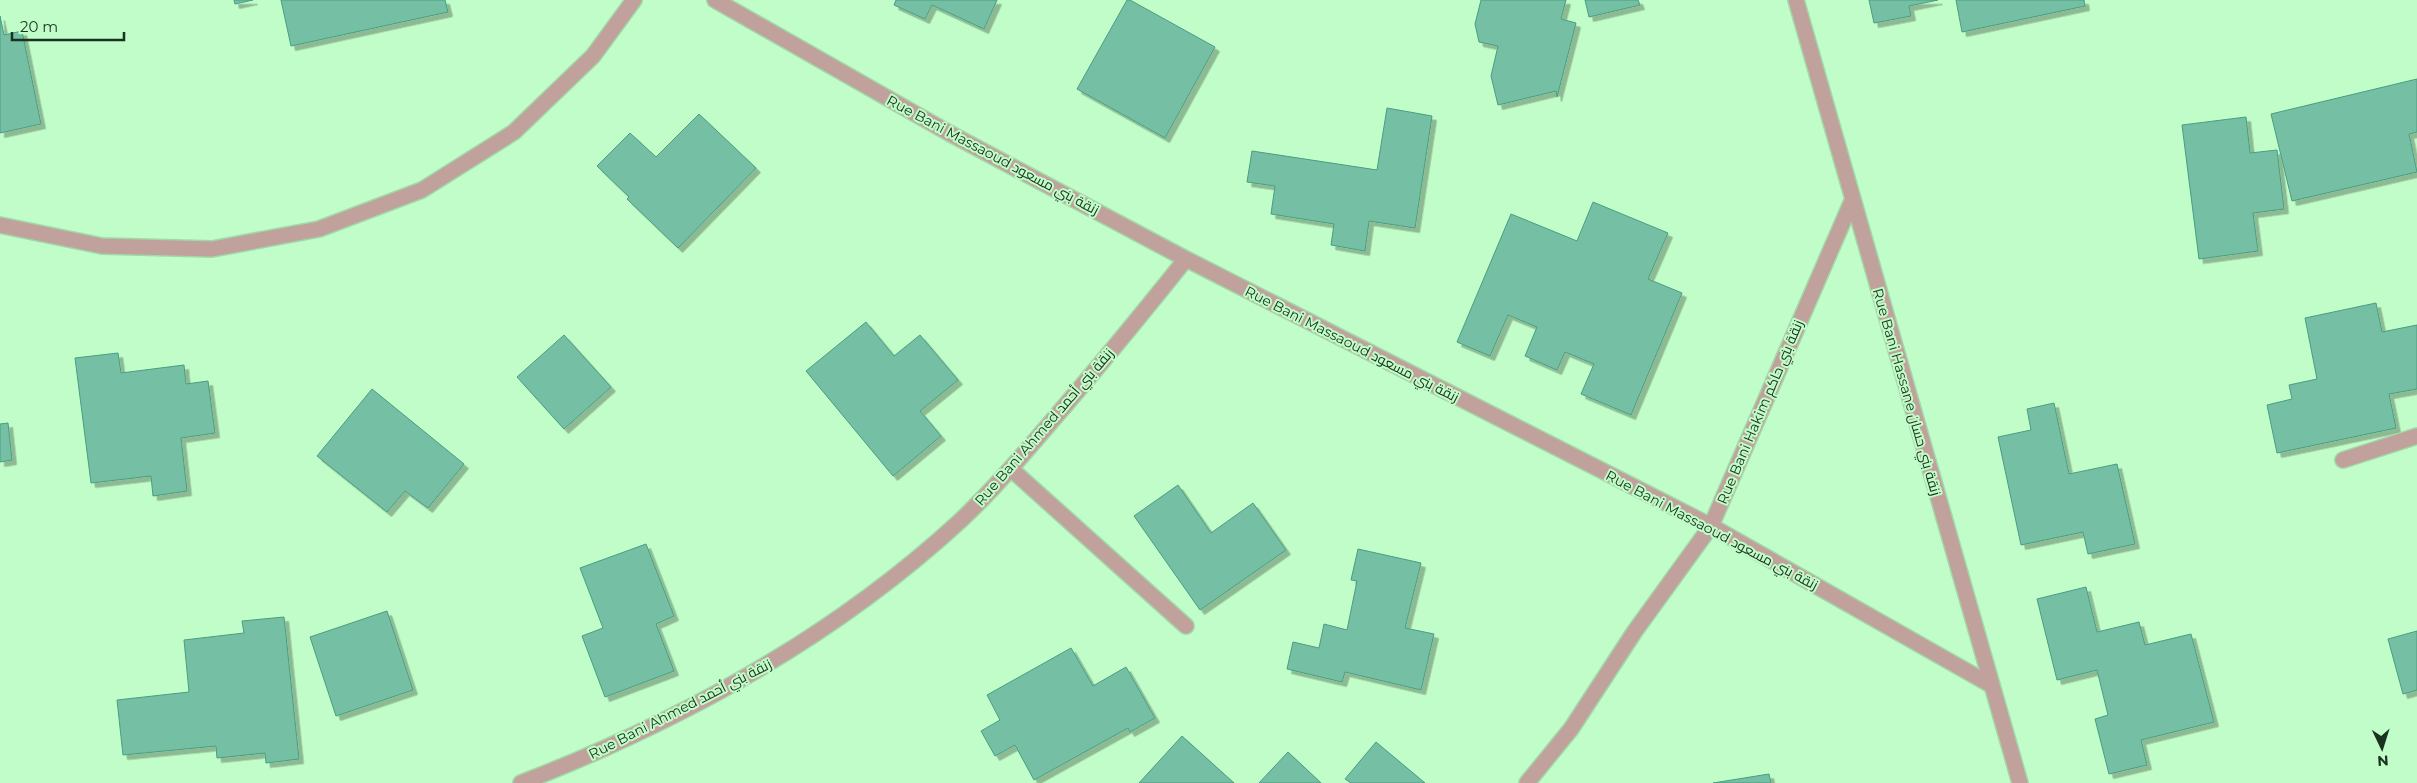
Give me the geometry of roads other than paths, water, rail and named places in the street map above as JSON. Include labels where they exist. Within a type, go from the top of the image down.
[{"type":"street","points":[[0,225],[102,246],[212,248],[319,229],[422,190],[514,132],[593,56],[634,0]]},
{"type":"street","name":"Rue Bani Massaoud زنقة بني مسعود","points":[[714,0],[949,133],[1186,259],[1711,526],[1991,685]]},
{"type":"street","name":"Rue Bani Hassane زنقة بني حسان","points":[[1796,0],[2020,783]]},
{"type":"street","name":"Rue Bani Hakim زنقة بني حاكم","points":[[1527,783],[1571,728],[1635,631],[1711,526],[1852,201]]},
{"type":"street","name":"Rue Bani Ahmed زنقة بني أحمد","points":[[521,783],[582,759],[661,722],[772,663],[844,615],[902,570],[960,520],[1011,469],[1092,375],[1186,259]]},
{"type":"street","points":[[2343,460],[2417,436]]},
{"type":"street","points":[[1011,469],[1186,626]]}]
